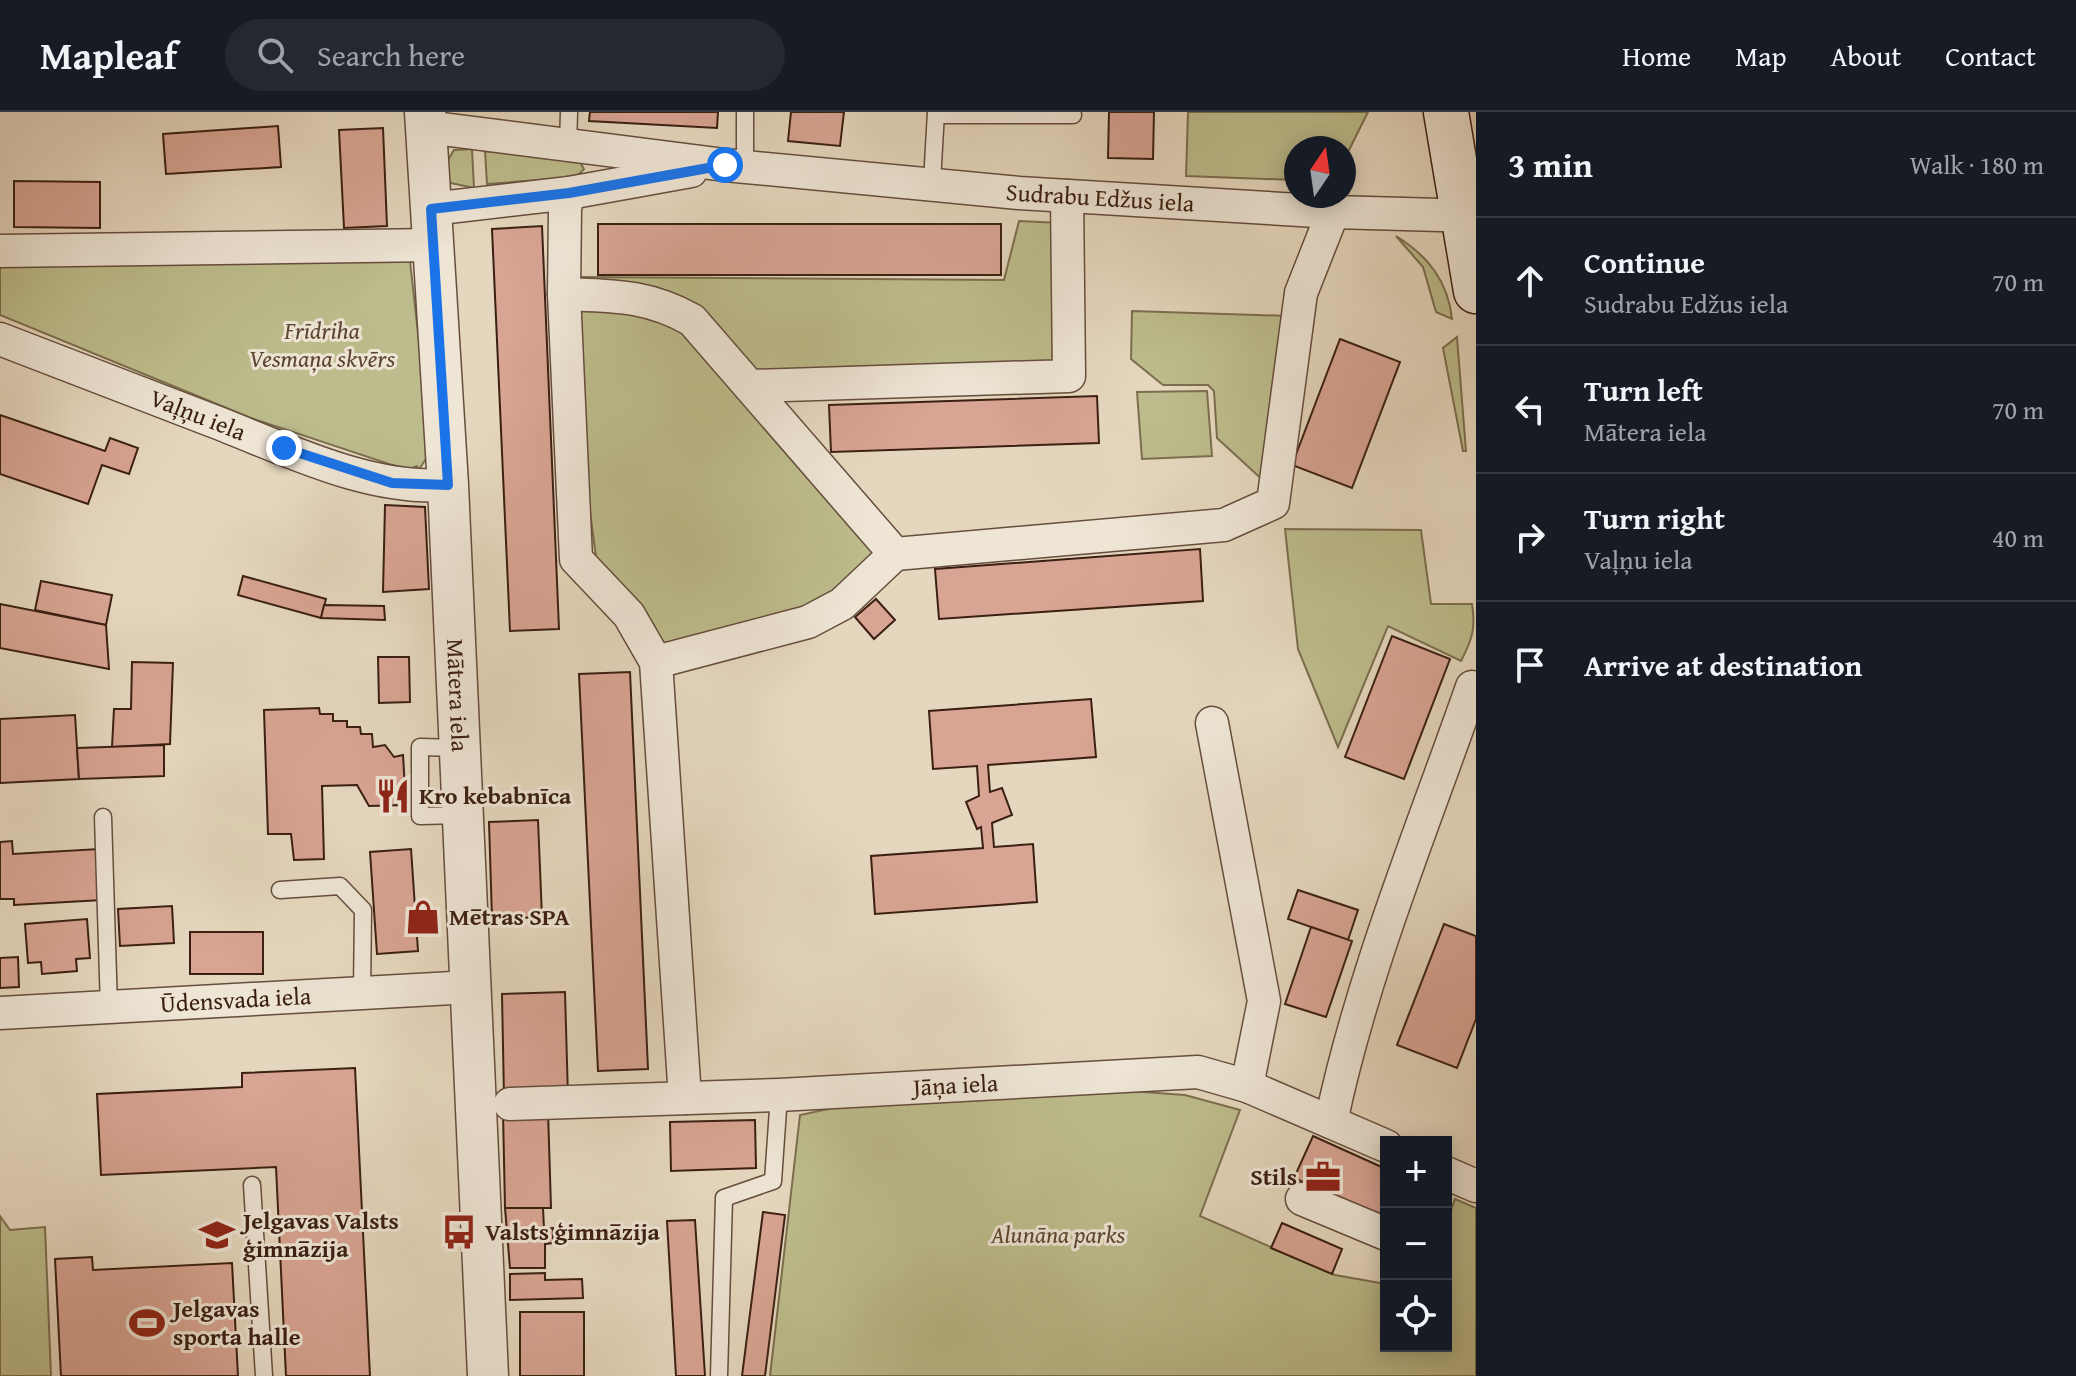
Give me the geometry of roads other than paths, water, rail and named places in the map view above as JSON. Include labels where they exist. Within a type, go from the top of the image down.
[{"type":"main road","points":[[1446,112],[1470,216],[1476,291]]},
{"type":"street","name":"Sudrabu Edžus iela","points":[[425,120],[568,146],[1067,196],[1333,212],[1470,216]]},
{"type":"street","name":"Mātera iela","points":[[425,120],[448,485],[488,1376]]},
{"type":"street","name":"Sudrabu Edžus iela","points":[[432,227],[569,193],[735,165]]},
{"type":"street","points":[[569,193],[565,208],[564,294],[576,559],[629,615],[656,662],[685,1098]]},
{"type":"street","points":[[752,386],[1069,376],[1067,196]]},
{"type":"street","points":[[656,662],[808,622],[842,604],[895,554],[1224,525],[1273,503],[1301,293],[1333,212]]},
{"type":"street","points":[[0,251],[432,227]]},
{"type":"street","points":[[564,294],[640,298],[668,306],[692,320],[895,554]]},
{"type":"street","name":"Vaļņu iela","points":[[0,339],[284,448],[373,478],[399,484],[448,485]]},
{"type":"street","points":[[1331,1122],[1339,1082],[1400,889],[1472,687]]},
{"type":"street","points":[[1212,723],[1264,1001],[1247,1086]]},
{"type":"street","name":"Ūdensvada iela","points":[[0,1013],[471,987]]},
{"type":"street","name":"Jāņa iela","points":[[510,1104],[779,1095],[1198,1072],[1247,1086],[1380,1143]]},
{"type":"street","points":[[1452,1176],[1476,1186]]},
{"type":"street","points":[[1302,1199],[1380,1232]]},
{"type":"lane","points":[[568,146],[569,112]]},
{"type":"lane","points":[[735,165],[745,112]]},
{"type":"lane","points":[[932,182],[936,114],[1073,115]]},
{"type":"lane","points":[[103,817],[109,1008]]},
{"type":"lane","points":[[280,890],[340,886],[363,910],[362,993]]},
{"type":"lane","points":[[719,1376],[724,1198],[773,1181],[779,1095]]},
{"type":"lane","points":[[252,1185],[264,1376]]},
{"type":"place","name":"Kro kebabnīca","points":[[393,796]]},
{"type":"place","name":"Mētras SPA","points":[[423,917]]},
{"type":"place","name":"Stils","points":[[1323,1177]]},
{"type":"place","name":"Valsts ģimnāzija","points":[[459,1232]]},
{"type":"place","name":"Jelgavas Valsts ģimnāzija","points":[[217,1235]]},
{"type":"place","name":"Jelgavas sporta halle","points":[[147,1323]]},
{"type":"park label","name":"Frīdriha Vesmaņa skvērs","points":[[322,345]]},
{"type":"park label","name":"Alunāna parks","points":[[1058,1235]]}]
